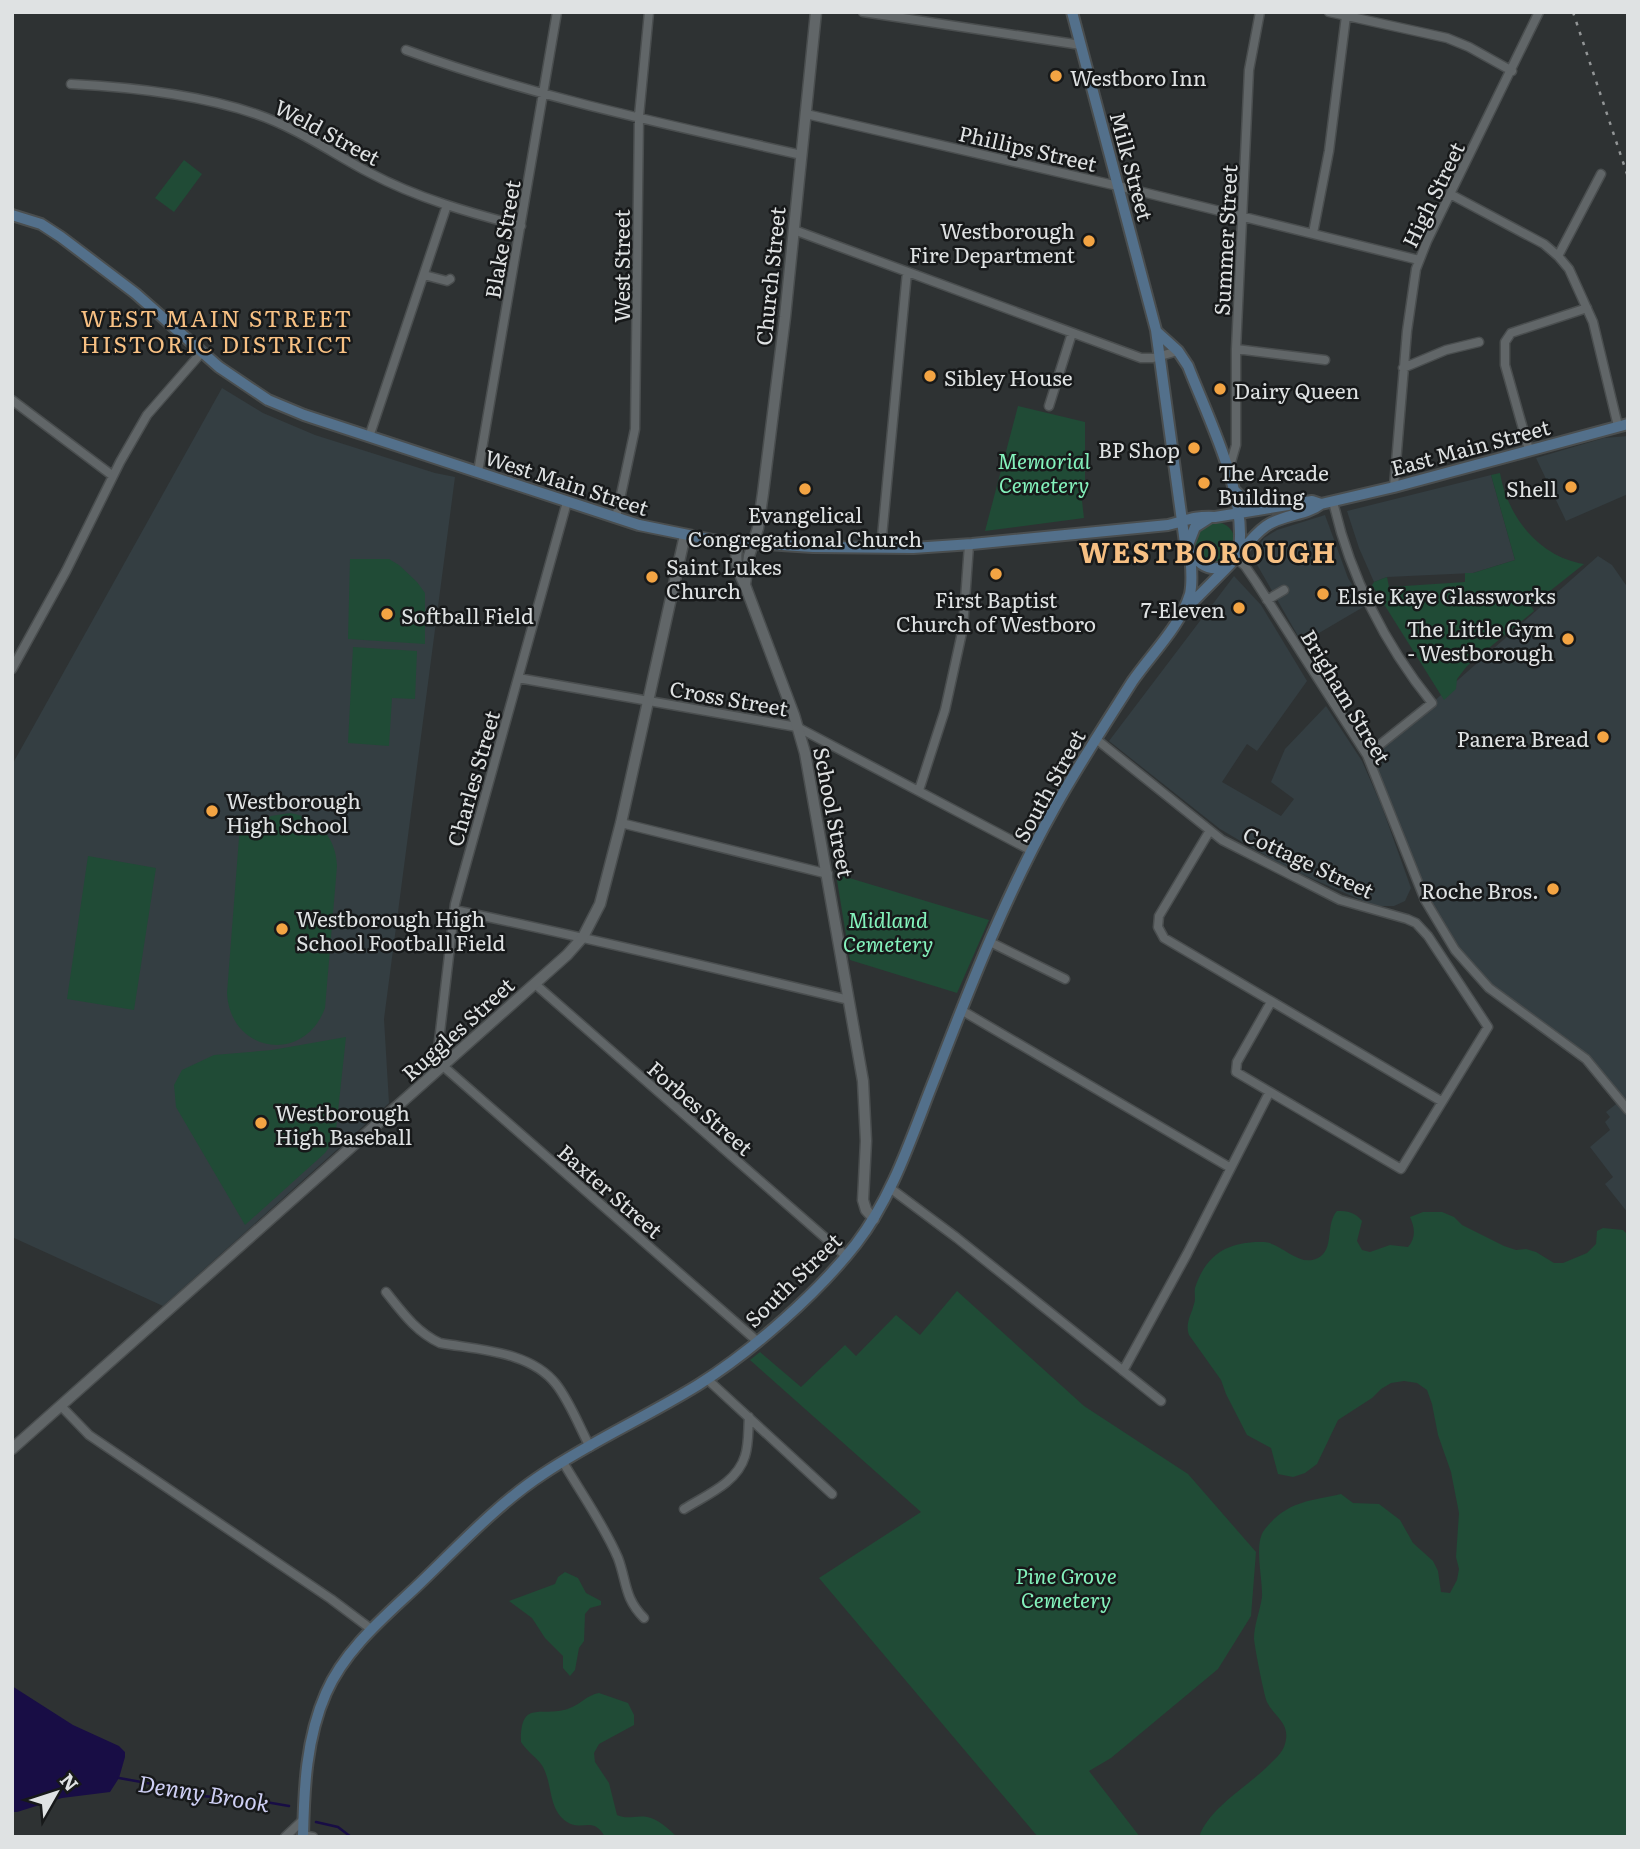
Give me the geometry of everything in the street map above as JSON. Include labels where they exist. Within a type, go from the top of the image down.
[{"type":"main road","name":"Milk Street","points":[[1072,12],[1156,330],[1175,456],[1178,523],[1189,550]]},
{"type":"main road","name":"West Main Street","points":[[12,215],[29,219],[52,230],[135,293],[243,385],[268,400],[304,415],[616,518],[685,535],[738,542],[881,547],[969,545],[1213,517]]},
{"type":"main road","points":[[1156,330],[1178,351],[1188,366],[1228,470],[1241,539],[1234,559],[1210,568],[1199,563],[1189,550],[1195,527],[1213,517],[1230,522],[1239,533]]},
{"type":"main road","name":"East Main Street","points":[[1263,528],[1284,516],[1313,510],[1321,504],[1623,425]]},
{"type":"main road","points":[[1233,488],[1246,502],[1266,508]]},
{"type":"main road","name":"East Main Street","points":[[1213,517],[1312,501],[1321,504]]},
{"type":"main road","name":"South Street","points":[[306,1836],[303,1820],[309,1756],[326,1693],[344,1661],[371,1629],[515,1495],[563,1462],[707,1379],[757,1341],[819,1285],[846,1256],[874,1219],[890,1188],[990,942],[1052,811],[1133,680],[1178,618],[1263,528]]},
{"type":"main road","name":"South Street","points":[[1178,618],[1190,592],[1189,550]]},
{"type":"street","name":"Blake Street","points":[[478,472],[557,12]]},
{"type":"street","name":"West Street","points":[[616,518],[635,429],[639,116],[649,12]]},
{"type":"street","name":"Church Street","points":[[753,543],[763,493],[816,12]]},
{"type":"street","points":[[863,12],[1081,45]]},
{"type":"street","name":"Summer Street","points":[[1228,470],[1236,445],[1236,349],[1249,69],[1260,12]]},
{"type":"street","points":[[1329,12],[1447,38],[1512,71]]},
{"type":"street","name":"High Street","points":[[1394,487],[1416,269],[1539,12]]},
{"type":"street","points":[[1313,233],[1329,151],[1346,16]]},
{"type":"street","points":[[405,50],[460,70],[543,94],[802,156]]},
{"type":"street","name":"Weld Street","points":[[71,84],[150,92],[255,113],[318,142],[371,174],[447,205],[521,226]]},
{"type":"street","name":"Phillips Street","points":[[806,114],[1118,186],[1419,260]]},
{"type":"street","points":[[1559,256],[1601,174]]},
{"type":"street","points":[[1450,194],[1544,244],[1559,256],[1577,283],[1587,308],[1623,425]]},
{"type":"street","points":[[369,437],[447,205]]},
{"type":"street","points":[[794,230],[1141,358],[1160,357],[1178,351]]},
{"type":"street","points":[[881,547],[907,272]]},
{"type":"street","points":[[424,275],[447,281],[450,279]]},
{"type":"street","points":[[1530,450],[1505,365],[1505,342],[1511,333],[1587,308]]},
{"type":"street","points":[[1049,406],[1072,332]]},
{"type":"street","points":[[1404,368],[1446,350],[1479,342]]},
{"type":"street","points":[[1236,349],[1325,360]]},
{"type":"street","points":[[12,669],[113,476],[154,406],[202,352]]},
{"type":"street","points":[[12,400],[113,476]]},
{"type":"street","points":[[1333,501],[1345,546],[1364,594],[1398,654],[1432,703],[1367,755]]},
{"type":"street","name":"Charles Street","points":[[443,1066],[437,1058],[454,909],[567,502]]},
{"type":"street","name":"Ruggles Street","points":[[12,1449],[535,984],[583,937],[600,904],[621,823],[685,535]]},
{"type":"street","name":"School Street","points":[[738,542],[736,566],[805,753],[828,874],[865,1101],[863,1200],[866,1210],[874,1219]]},
{"type":"street","name":"School Street","points":[[745,585],[753,543]]},
{"type":"street","points":[[919,790],[945,710],[963,628],[969,545]]},
{"type":"street","name":"Brigham Street","points":[[1234,559],[1245,566],[1367,755],[1425,900],[1455,950],[1489,988],[1586,1059],[1628,1110]]},
{"type":"street","points":[[1266,600],[1284,590]]},
{"type":"street","name":"Cross Street","points":[[518,678],[797,727],[1032,851]]},
{"type":"street","name":"Cottage Street","points":[[1096,739],[1209,832],[1340,900],[1416,923],[1428,936],[1488,1027],[1441,1101]]},
{"type":"street","points":[[621,823],[828,874]]},
{"type":"street","points":[[1209,832],[1162,912],[1158,923],[1160,932],[1170,944],[1271,1002],[1441,1101],[1401,1169],[1238,1075],[1235,1069],[1237,1062],[1271,1002]]},
{"type":"street","points":[[454,909],[849,1000]]},
{"type":"street","points":[[990,942],[1065,979]]},
{"type":"street","name":"Forbes Street","points":[[535,984],[846,1256]]},
{"type":"street","points":[[961,1010],[1229,1167]]},
{"type":"street","name":"Baxter Street","points":[[443,1066],[757,1341]]},
{"type":"street","points":[[1123,1371],[1187,1254],[1269,1093]]},
{"type":"street","points":[[890,1188],[1161,1401]]},
{"type":"street","points":[[386,1292],[408,1320],[431,1339],[518,1358],[540,1368],[562,1393],[590,1447]]},
{"type":"street","points":[[707,1379],[832,1494]]},
{"type":"street","points":[[61,1406],[89,1436],[331,1599],[371,1629]]},
{"type":"street","points":[[684,1509],[720,1487],[740,1468],[746,1454],[749,1417]]},
{"type":"street","points":[[563,1462],[611,1545],[629,1599],[644,1618]]},
{"type":"street","points":[[285,1837],[303,1820]]},
{"type":"shaded area","name":"Westborough High School","points":[[222,388],[263,413],[315,435],[455,477],[384,1019],[389,1103],[163,1306],[12,1237],[12,765]]},
{"type":"shaded area","points":[[1628,436],[1628,494],[1566,521],[1536,458],[1604,438]]},
{"type":"shaded area","points":[[1491,475],[1515,560],[1473,573],[1387,577],[1374,582],[1347,511]]},
{"type":"shaded area","points":[[1325,515],[1348,578],[1365,606],[1302,643],[1252,556],[1264,538],[1277,530]]},
{"type":"shaded area","points":[[1598,556],[1612,565],[1628,588],[1628,1213],[1605,1184],[1613,1177],[1590,1147],[1610,1130],[1605,1122],[1610,1117],[1606,1112],[1620,1101],[1586,1059],[1489,988],[1455,950],[1425,900],[1367,755],[1432,703]]},
{"type":"shaded area","points":[[1234,576],[1261,605],[1307,681],[1257,751],[1247,744],[1222,782],[1281,816],[1294,799],[1271,782],[1285,749],[1326,706],[1362,761],[1382,807],[1411,888],[1405,901],[1394,906],[1375,906],[1285,867],[1220,829],[1109,741]]},
{"type":"shaded area","points":[[12,1686],[73,1725],[119,1746],[125,1752],[119,1778],[110,1792],[62,1798],[12,1812]]},
{"type":"green space","points":[[184,160],[202,174],[174,212],[155,198]]},
{"type":"green space","name":"Memorial Cemetery","points":[[1018,406],[1085,422],[1085,485],[1081,492],[1084,518],[985,531]]},
{"type":"green space","points":[[1500,473],[1510,504],[1528,532],[1553,553],[1584,564],[1531,606],[1534,611],[1467,666],[1457,679],[1456,689],[1444,700],[1372,585],[1387,577],[1389,587],[1465,582],[1465,573],[1515,560],[1491,475]]},
{"type":"green space","points":[[1215,522],[1229,528],[1235,542],[1229,556],[1215,562],[1201,556],[1195,542],[1201,528]]},
{"type":"green space","name":"Softball Field","points":[[350,559],[389,559],[417,582],[425,593],[425,644],[348,639]]},
{"type":"green space","points":[[353,647],[417,651],[415,699],[392,698],[389,746],[348,743]]},
{"type":"green space","name":"Westborough High School Football Field","points":[[290,813],[309,819],[324,830],[336,856],[325,1008],[315,1026],[301,1038],[286,1044],[269,1044],[254,1039],[241,1029],[231,1013],[227,993],[240,825],[248,826],[249,831],[271,816]]},
{"type":"green space","points":[[88,856],[156,868],[134,1010],[67,999]]},
{"type":"green space","name":"Midland Cemetery","points":[[836,874],[989,920],[957,993],[850,960]]},
{"type":"green space","name":"Westborough High Baseball","points":[[346,1037],[335,1139],[325,1153],[245,1225],[176,1107],[174,1085],[182,1070],[214,1055],[272,1050]]},
{"type":"green space","points":[[1337,1211],[1351,1213],[1362,1221],[1357,1241],[1362,1250],[1370,1252],[1390,1245],[1408,1247],[1414,1233],[1410,1217],[1423,1212],[1442,1212],[1504,1246],[1536,1252],[1554,1263],[1563,1263],[1587,1253],[1596,1244],[1597,1231],[1603,1228],[1623,1230],[1628,1235],[1628,1837],[1199,1837],[1204,1826],[1220,1807],[1269,1765],[1281,1753],[1285,1744],[1284,1726],[1267,1702],[1254,1639],[1262,1597],[1259,1561],[1261,1535],[1273,1520],[1291,1507],[1341,1494],[1353,1503],[1379,1504],[1400,1520],[1413,1543],[1433,1561],[1438,1571],[1441,1592],[1450,1593],[1457,1580],[1459,1513],[1451,1472],[1427,1390],[1417,1383],[1391,1383],[1338,1420],[1317,1464],[1305,1473],[1293,1477],[1278,1474],[1271,1448],[1247,1435],[1221,1380],[1189,1335],[1188,1323],[1195,1302],[1195,1288],[1205,1266],[1212,1258],[1229,1247],[1264,1242],[1271,1243],[1297,1258],[1318,1258],[1326,1249],[1333,1216]]},
{"type":"green space","name":"Pine Grove Cemetery","points":[[957,1291],[1084,1406],[1188,1474],[1256,1552],[1251,1616],[1218,1669],[1111,1758],[1089,1771],[1140,1837],[1038,1837],[819,1578],[921,1512],[750,1360],[760,1352],[801,1387],[845,1345],[856,1356],[896,1315],[920,1335]]},
{"type":"green space","points":[[565,1572],[578,1578],[586,1593],[601,1601],[601,1605],[590,1608],[585,1614],[584,1641],[579,1648],[575,1670],[570,1676],[563,1668],[563,1656],[545,1638],[532,1618],[509,1601],[555,1584],[558,1577]]},
{"type":"green space","points":[[599,1693],[628,1703],[634,1715],[634,1725],[599,1744],[594,1753],[595,1762],[609,1783],[617,1815],[651,1818],[677,1837],[605,1837],[601,1830],[592,1825],[572,1825],[557,1811],[543,1767],[521,1742],[524,1719],[535,1712],[570,1708]]},
{"type":"waterway","name":"Denny Brook","points":[[119,1778],[200,1796],[248,1799],[289,1806]]},
{"type":"waterway","name":"Denny Brook","points":[[316,1822],[338,1827],[351,1837]]},
{"type":"railway","points":[[1573,12],[1628,177]]},
{"type":"place","name":"Westboro Inn","points":[[1056,76]]},
{"type":"place","name":"Westborough Fire Department","points":[[1089,241]]},
{"type":"place","name":"Sibley House","points":[[930,376]]},
{"type":"place","name":"Dairy Queen","points":[[1220,389]]},
{"type":"place","name":"BP Shop","points":[[1194,448]]},
{"type":"place","name":"The Arcade Building","points":[[1204,483]]},
{"type":"place","name":"Shell","points":[[1571,487]]},
{"type":"place","name":"Evangelical Congregational Church","points":[[805,489]]},
{"type":"place","name":"First Baptist Church of Westboro","points":[[996,574]]},
{"type":"place","name":"Saint Lukes Church","points":[[652,577]]},
{"type":"place","name":"Elsie Kaye Glassworks","points":[[1323,594]]},
{"type":"place","name":"7-Eleven","points":[[1239,608]]},
{"type":"place","name":"Softball Field","points":[[387,614]]},
{"type":"place","name":"The Little Gym - Westborough","points":[[1568,639]]},
{"type":"place","name":"Panera Bread","points":[[1603,737]]},
{"type":"place","name":"Westborough High School","points":[[212,811]]},
{"type":"place","name":"Roche Bros.","points":[[1553,889]]},
{"type":"place","name":"Westborough High School Football Field","points":[[282,929]]},
{"type":"place","name":"Westborough High Baseball","points":[[261,1123]]},
{"type":"district","name":"WEST MAIN STREET HISTORIC DISTRICT","points":[[217,330]]},
{"type":"district","name":"WESTBOROUGH","points":[[1208,551]]}]
